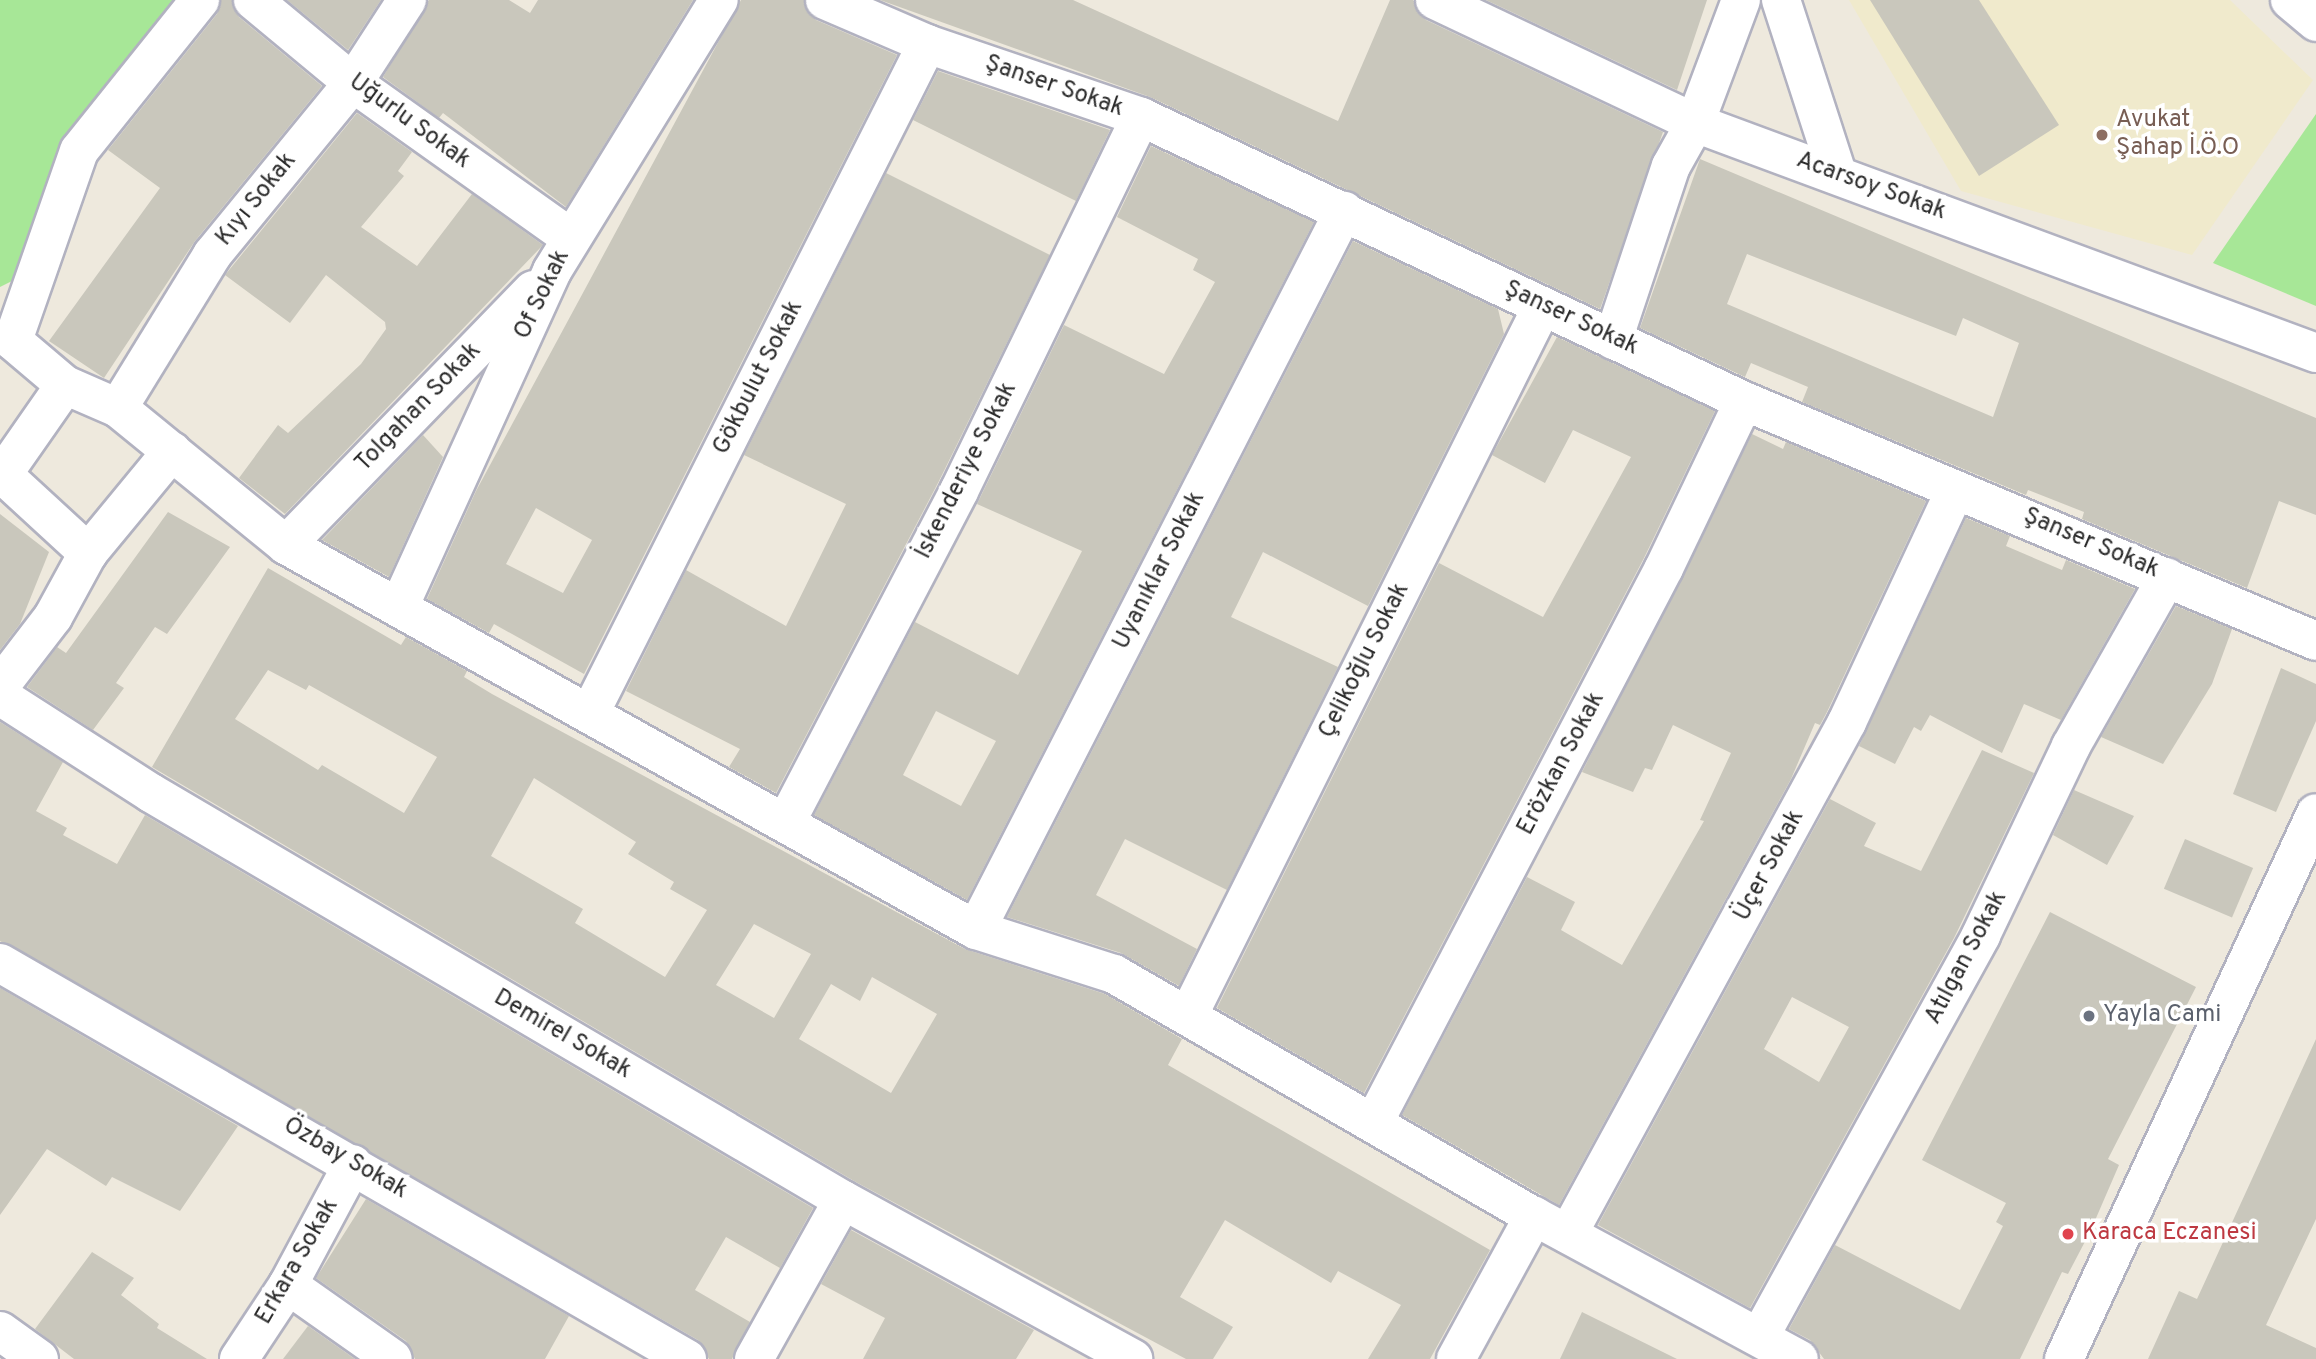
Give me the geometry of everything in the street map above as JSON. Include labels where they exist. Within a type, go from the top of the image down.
[{"type":"street","points":[[200,0],[79,151],[4,332],[65,385],[118,408],[286,545],[591,711],[975,930],[1114,974],[1534,1216],[1799,1359]]},
{"type":"street","name":"Uğurlu Sokak","points":[[253,0],[353,83],[571,238]]},
{"type":"street","name":"Kıyı Sokak","points":[[118,408],[212,255],[353,83],[407,0]]},
{"type":"street","name":"Of Sokak","points":[[399,607],[551,271],[719,0]]},
{"type":"street","name":"Şanser Sokak","points":[[825,0],[927,44],[1141,117],[1744,401],[2316,641]]},
{"type":"street","name":"Acarsoy Sokak","points":[[1435,0],[1695,123],[1837,173],[2316,353]]},
{"type":"street","points":[[1613,340],[1671,166],[1695,123],[1741,0]]},
{"type":"street","points":[[1781,0],[1837,173]]},
{"type":"street","points":[[2290,0],[2316,22]]},
{"type":"street","name":"Gökbulut Sokak","points":[[591,711],[927,44]]},
{"type":"street","name":"İskenderiye Sokak","points":[[786,822],[959,491],[1141,117]]},
{"type":"street","name":"Uyanıklar Sokak","points":[[975,930],[1344,212]]},
{"type":"street","name":"Tolgahan Sokak","points":[[286,545],[551,271]]},
{"type":"street","name":"Çelikoğlu Sokak","points":[[1188,1016],[1542,307]]},
{"type":"street","points":[[65,385],[2,473],[88,553]]},
{"type":"street","name":"Erözkan Sokak","points":[[1374,1122],[1664,568],[1744,401]]},
{"type":"street","points":[[0,687],[53,617],[88,553],[172,451]]},
{"type":"street","name":"Üçer Sokak","points":[[1568,1234],[1847,722],[1955,490]]},
{"type":"street","name":"Atılgan Sokak","points":[[1760,1336],[1982,935],[2071,746],[2166,577]]},
{"type":"street","name":"Demirel Sokak","points":[[0,696],[150,793],[844,1200],[1133,1359]]},
{"type":"street","points":[[2064,1359],[2316,813]]},
{"type":"street","name":"Özbay Sokak","points":[[0,963],[353,1164],[687,1359]]},
{"type":"street","name":"Erkara Sokak","points":[[239,1359],[288,1285],[353,1164]]},
{"type":"street","points":[[754,1359],[844,1200]]},
{"type":"street","points":[[1457,1359],[1534,1216]]},
{"type":"street","points":[[288,1285],[393,1359]]},
{"type":"street","points":[[0,1331],[39,1359]]},
{"type":"shaded area","name":"Avukat Şahap İ.Ö.O","points":[[1849,0],[2230,0],[2313,80],[2192,255],[1961,191]]},
{"type":"green space","points":[[0,0],[200,0],[79,151],[36,269],[0,287]]},
{"type":"green space","points":[[2316,114],[2316,306],[2213,263]]},
{"type":"building","points":[[221,0],[232,0],[239,17],[322,86],[195,241],[104,378],[49,341],[160,188],[108,150],[217,14]]},
{"type":"building","points":[[287,0],[381,0],[348,50]]},
{"type":"building","points":[[429,0],[509,0],[530,13],[538,0],[693,0],[566,207],[443,113],[439,118],[383,77]]},
{"type":"building","points":[[741,0],[804,0],[816,20],[897,55],[584,674],[494,624],[489,633],[427,599],[476,491]],"holes":[[[536,508],[592,540],[563,593],[506,564]]]},
{"type":"building","points":[[880,0],[1073,0],[1338,121],[1390,0],[1413,0],[1426,20],[1663,132],[1600,309],[1150,97]]},
{"type":"building","points":[[1486,0],[1707,0],[1677,90]]},
{"type":"building","points":[[1870,0],[1979,0],[2059,125],[1979,176]]},
{"type":"building","points":[[938,71],[1110,130],[1076,201],[913,120]]},
{"type":"building","points":[[357,113],[412,152],[398,171],[404,176],[361,227],[417,266],[472,194],[543,245],[285,514],[239,478],[278,425],[288,433],[361,364],[386,329],[385,322],[326,275],[290,323],[225,275]]},
{"type":"building","points":[[1151,146],[1314,222],[967,900],[814,815],[915,622],[1018,675],[1082,551],[977,504],[1064,325],[1164,374],[1215,282],[1193,270],[1198,259],[1117,217]],"holes":[[[936,711],[996,741],[961,806],[903,775]]]},
{"type":"building","points":[[1700,159],[2316,418],[2316,515],[2279,501],[2247,588],[2082,519],[2084,512],[2028,490],[2026,495],[1802,402],[1808,387],[1751,363],[1745,377],[1640,328]],"holes":[[[1747,254],[1956,336],[1963,318],[2019,343],[1993,417],[1727,304]]]},
{"type":"building","points":[[886,173],[1050,255],[939,481],[776,793],[729,767],[740,749],[626,691],[686,570],[786,626],[846,504],[744,455]]},
{"type":"building","points":[[1353,241],[1498,309],[1504,334],[1368,606],[1263,552],[1231,617],[1338,667],[1227,890],[1125,839],[1096,895],[1197,949],[1179,986],[1121,953],[1007,917]]},
{"type":"building","points":[[1557,337],[1715,411],[1644,558],[1364,1093],[1217,1008],[1439,563],[1543,617],[1631,457],[1573,430],[1545,483],[1492,455]]},
{"type":"building","points":[[1752,434],[1783,449],[1786,442],[1926,501],[1827,712],[1820,725],[1815,723],[1791,779],[1559,1205],[1402,1115],[1527,877],[1575,902],[1561,930],[1622,965],[1704,821],[1700,820],[1731,753],[1673,725],[1652,770],[1645,768],[1633,792],[1582,772]]},
{"type":"building","points":[[423,435],[443,457],[389,577],[322,540]]},
{"type":"building","points":[[168,512],[230,547],[167,634],[155,627],[116,683],[124,688],[93,730],[27,687],[57,647],[66,653]]},
{"type":"building","points":[[0,514],[49,552],[20,624],[0,650]]},
{"type":"building","points":[[1966,518],[2010,536],[2006,546],[2062,570],[2066,560],[2135,589],[2061,720],[2024,704],[2002,753],[1930,715],[1921,731],[1914,727],[1895,764],[1859,746]]},
{"type":"building","points":[[268,568],[401,645],[406,637],[467,671],[464,677],[492,694],[965,949],[1105,994],[1182,1039],[1168,1065],[1490,1250],[1430,1359],[1368,1359],[1401,1305],[1338,1271],[1331,1283],[1225,1220],[1180,1297],[1233,1327],[1213,1359],[1186,1359],[854,1181],[152,767]],"holes":[[[268,670],[306,690],[309,685],[437,757],[404,813],[322,765],[318,770],[235,719]],[[534,778],[636,842],[628,854],[674,882],[670,889],[707,910],[665,977],[575,923],[583,909],[491,856]],[[754,924],[811,954],[774,1018],[716,985]],[[872,977],[937,1014],[891,1093],[799,1039],[831,984],[860,1001]]]},
{"type":"building","points":[[2176,606],[2232,629],[2212,684],[2163,764],[2101,737]]},
{"type":"building","points":[[2281,668],[2316,684],[2316,721],[2276,812],[2233,794]]},
{"type":"building","points":[[0,722],[63,762],[36,811],[67,828],[63,835],[117,864],[145,815],[813,1208],[780,1268],[726,1237],[695,1290],[750,1322],[732,1359],[709,1359],[698,1340],[0,941]]},
{"type":"building","points":[[1982,750],[2034,773],[1954,938],[1750,1308],[1598,1225],[1830,799],[1876,823],[1864,846],[1921,871]],"holes":[[[1792,997],[1849,1027],[1819,1082],[1764,1049]]]},
{"type":"building","points":[[2074,790],[2134,816],[2107,865],[2053,835]]},
{"type":"building","points":[[2185,839],[2253,868],[2232,918],[2164,889]]},
{"type":"building","points":[[2050,912],[2196,987],[2108,1159],[2119,1165],[2090,1232],[2068,1274],[2062,1272],[2020,1359],[1824,1359],[1810,1340],[1789,1329],[1835,1245],[1960,1310],[2003,1226],[1996,1222],[2006,1203],[1922,1160]]},
{"type":"building","points":[[0,988],[238,1126],[180,1211],[112,1177],[106,1186],[47,1149],[0,1215]]},
{"type":"building","points":[[2316,1039],[2316,1219],[2266,1325],[2316,1348],[2316,1359],[2148,1359],[2179,1291],[2197,1299]]},
{"type":"building","points":[[366,1199],[569,1316],[545,1359],[415,1359],[406,1341],[316,1278]]},
{"type":"building","points":[[851,1230],[1034,1330],[1016,1359],[863,1359],[885,1318],[821,1284]]},
{"type":"building","points":[[92,1252],[134,1278],[121,1295],[159,1324],[157,1328],[207,1359],[74,1359],[35,1329]]},
{"type":"building","points":[[1582,1312],[1677,1359],[1560,1359]]},
{"type":"building","points":[[308,1326],[355,1359],[283,1359]]},
{"type":"place","name":"Avukat Şahap İ.Ö.O","points":[[2102,135]]},
{"type":"place","name":"Yayla Cami","points":[[2089,1016]]},
{"type":"place","name":"Karaca Eczanesi","points":[[2068,1234]]}]
